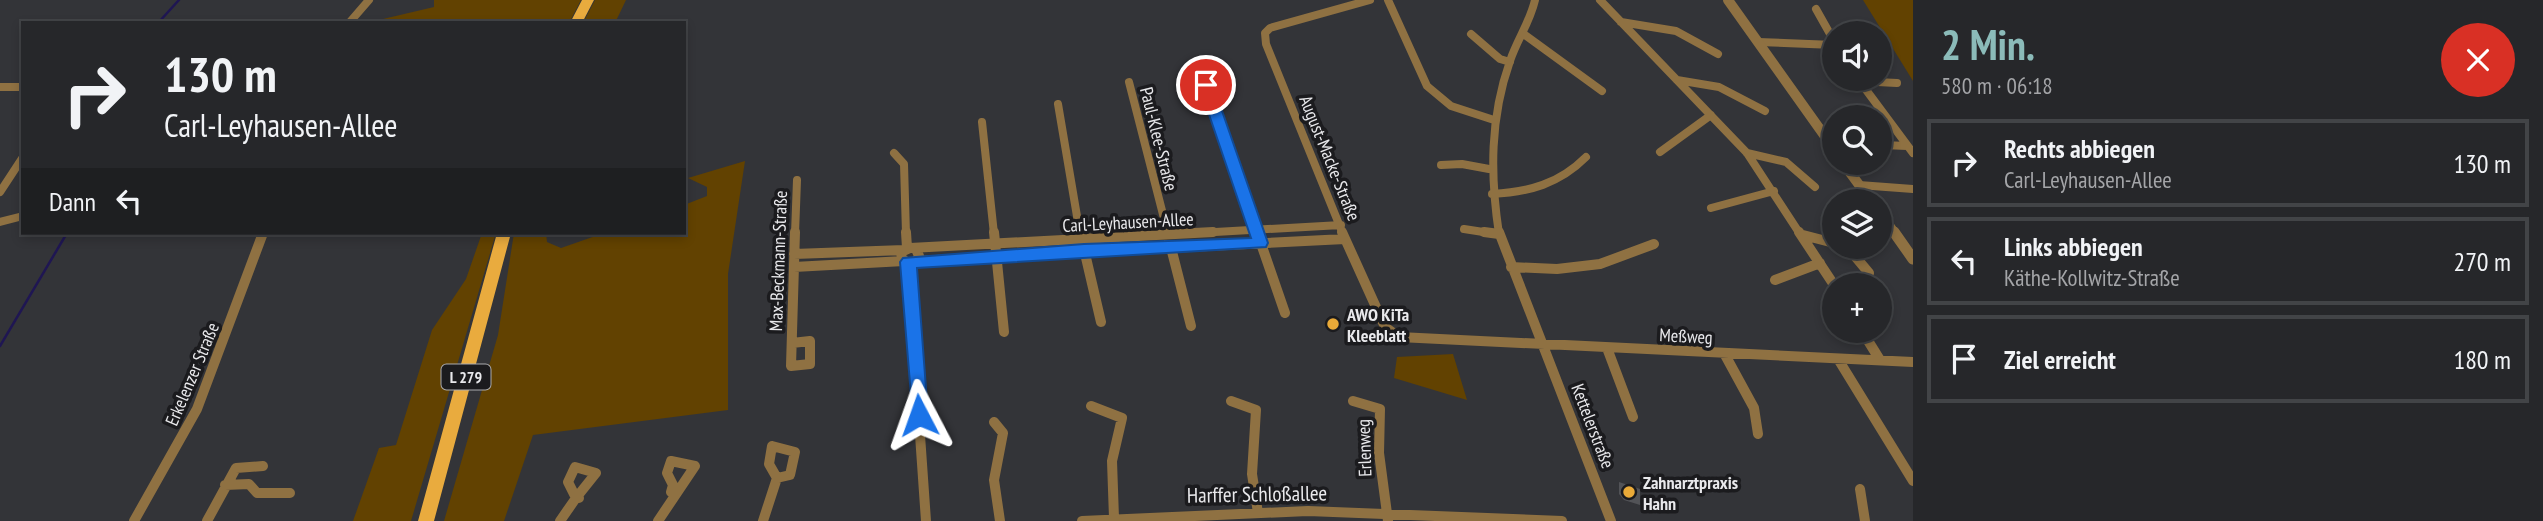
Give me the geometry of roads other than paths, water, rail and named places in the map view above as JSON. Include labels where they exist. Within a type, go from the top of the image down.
[{"type":"main road","points":[[577,21],[588,0]]},
{"type":"main road","name":"L 279","points":[[426,521],[503,235]]},
{"type":"street","points":[[351,21],[369,0]]},
{"type":"street","name":"August-Macke-Straße","points":[[1370,0],[1270,28],[1265,33],[1266,44],[1345,239],[1385,327],[1391,333],[1407,338],[1457,340]]},
{"type":"street","points":[[1388,0],[1399,16],[1425,86],[1454,107],[1494,120]]},
{"type":"street","name":"Kettelerstraße","points":[[1535,0],[1525,35],[1510,62],[1494,120],[1489,169],[1492,194],[1499,234],[1511,267],[1611,521]]},
{"type":"street","points":[[1600,0],[1747,153],[1826,273]]},
{"type":"street","points":[[1728,0],[1822,132]]},
{"type":"street","points":[[1816,9],[1822,21]]},
{"type":"street","points":[[1621,22],[1676,31],[1717,54]]},
{"type":"street","points":[[1471,34],[1500,59],[1510,62]]},
{"type":"street","points":[[1525,35],[1602,91]]},
{"type":"street","points":[[1758,42],[1822,43]]},
{"type":"street","points":[[1199,66],[1284,313]]},
{"type":"street","points":[[1677,80],[1719,87],[1765,111]]},
{"type":"street","name":"Paul-Klee-Straße","points":[[1129,82],[1191,326]]},
{"type":"street","points":[[1892,83],[1897,83]]},
{"type":"street","points":[[0,87],[21,87]]},
{"type":"street","points":[[1866,91],[1910,149]]},
{"type":"street","points":[[1058,104],[1082,245],[1101,322]]},
{"type":"street","points":[[1660,152],[1710,115]]},
{"type":"street","points":[[982,122],[998,251],[1004,332]]},
{"type":"street","points":[[1892,146],[1910,149]]},
{"type":"street","points":[[894,153],[904,164],[909,249]]},
{"type":"street","points":[[1747,153],[1777,158],[1807,175],[1815,187]]},
{"type":"street","points":[[1492,194],[1528,193],[1562,178],[1586,157]]},
{"type":"street","points":[[0,192],[21,160]]},
{"type":"street","points":[[1441,165],[1462,164],[1489,169]]},
{"type":"street","points":[[1852,175],[1862,189]]},
{"type":"street","name":"Max-Beckmann-Straße","points":[[792,343],[797,180]]},
{"type":"street","points":[[1859,185],[1913,189]]},
{"type":"street","points":[[1710,208],[1774,191]]},
{"type":"street","points":[[0,222],[21,217]]},
{"type":"street","name":"Carl-Leyhausen-Allee","points":[[794,267],[909,262],[1167,236],[1341,225]]},
{"type":"street","points":[[1464,229],[1499,234]]},
{"type":"street","points":[[1892,229],[1913,258]]},
{"type":"street","name":"Erkelenzer Straße","points":[[134,521],[167,467],[197,409],[262,235]]},
{"type":"street","points":[[1803,235],[1822,240]]},
{"type":"street","name":"Carl-Leyhausen-Allee","points":[[1082,245],[1171,247],[1345,239]]},
{"type":"street","points":[[1511,267],[1557,269],[1600,264],[1654,244]]},
{"type":"street","points":[[909,249],[900,257],[909,262]]},
{"type":"street","points":[[909,249],[919,256],[909,262]]},
{"type":"street","name":"Carl-Leyhausen-Allee","points":[[794,254],[909,249],[998,251]]},
{"type":"street","points":[[1857,259],[1869,273]]},
{"type":"street","points":[[909,262],[926,521]]},
{"type":"street","points":[[1775,280],[1820,263]]},
{"type":"street","name":"Meßweg","points":[[1457,340],[1913,362]]},
{"type":"street","points":[[1869,343],[1880,360]]},
{"type":"street","points":[[1607,348],[1633,416]]},
{"type":"street","points":[[1724,353],[1754,408],[1759,435]]},
{"type":"street","points":[[1838,359],[1913,481]]},
{"type":"street","points":[[1231,401],[1256,410],[1252,443],[1252,490],[1258,513]]},
{"type":"street","name":"Erlenweg","points":[[1353,401],[1380,410],[1379,453],[1387,517]]},
{"type":"street","points":[[1091,406],[1122,418],[1112,461],[1114,518]]},
{"type":"street","points":[[995,422],[1003,433],[994,480],[1000,521]]},
{"type":"street","points":[[207,521],[236,468],[263,466]]},
{"type":"street","points":[[763,521],[777,478]]},
{"type":"street","points":[[225,485],[249,484],[257,492],[290,493]]},
{"type":"street","points":[[1860,489],[1865,521]]},
{"type":"street","points":[[658,521],[674,492]]},
{"type":"street","points":[[560,521],[569,505],[579,498]]},
{"type":"street","name":"Harffer Schloßallee","points":[[1082,521],[1258,513],[1562,521]]},
{"type":"waterway","points":[[160,21],[179,0]]},
{"type":"waterway","points":[[0,346],[66,235]]},
{"type":"place","name":"AWO KiTa Kleeblatt","points":[[1333,324]]},
{"type":"place","name":"Zahnarztpraxis Hahn","points":[[1629,492]]}]
